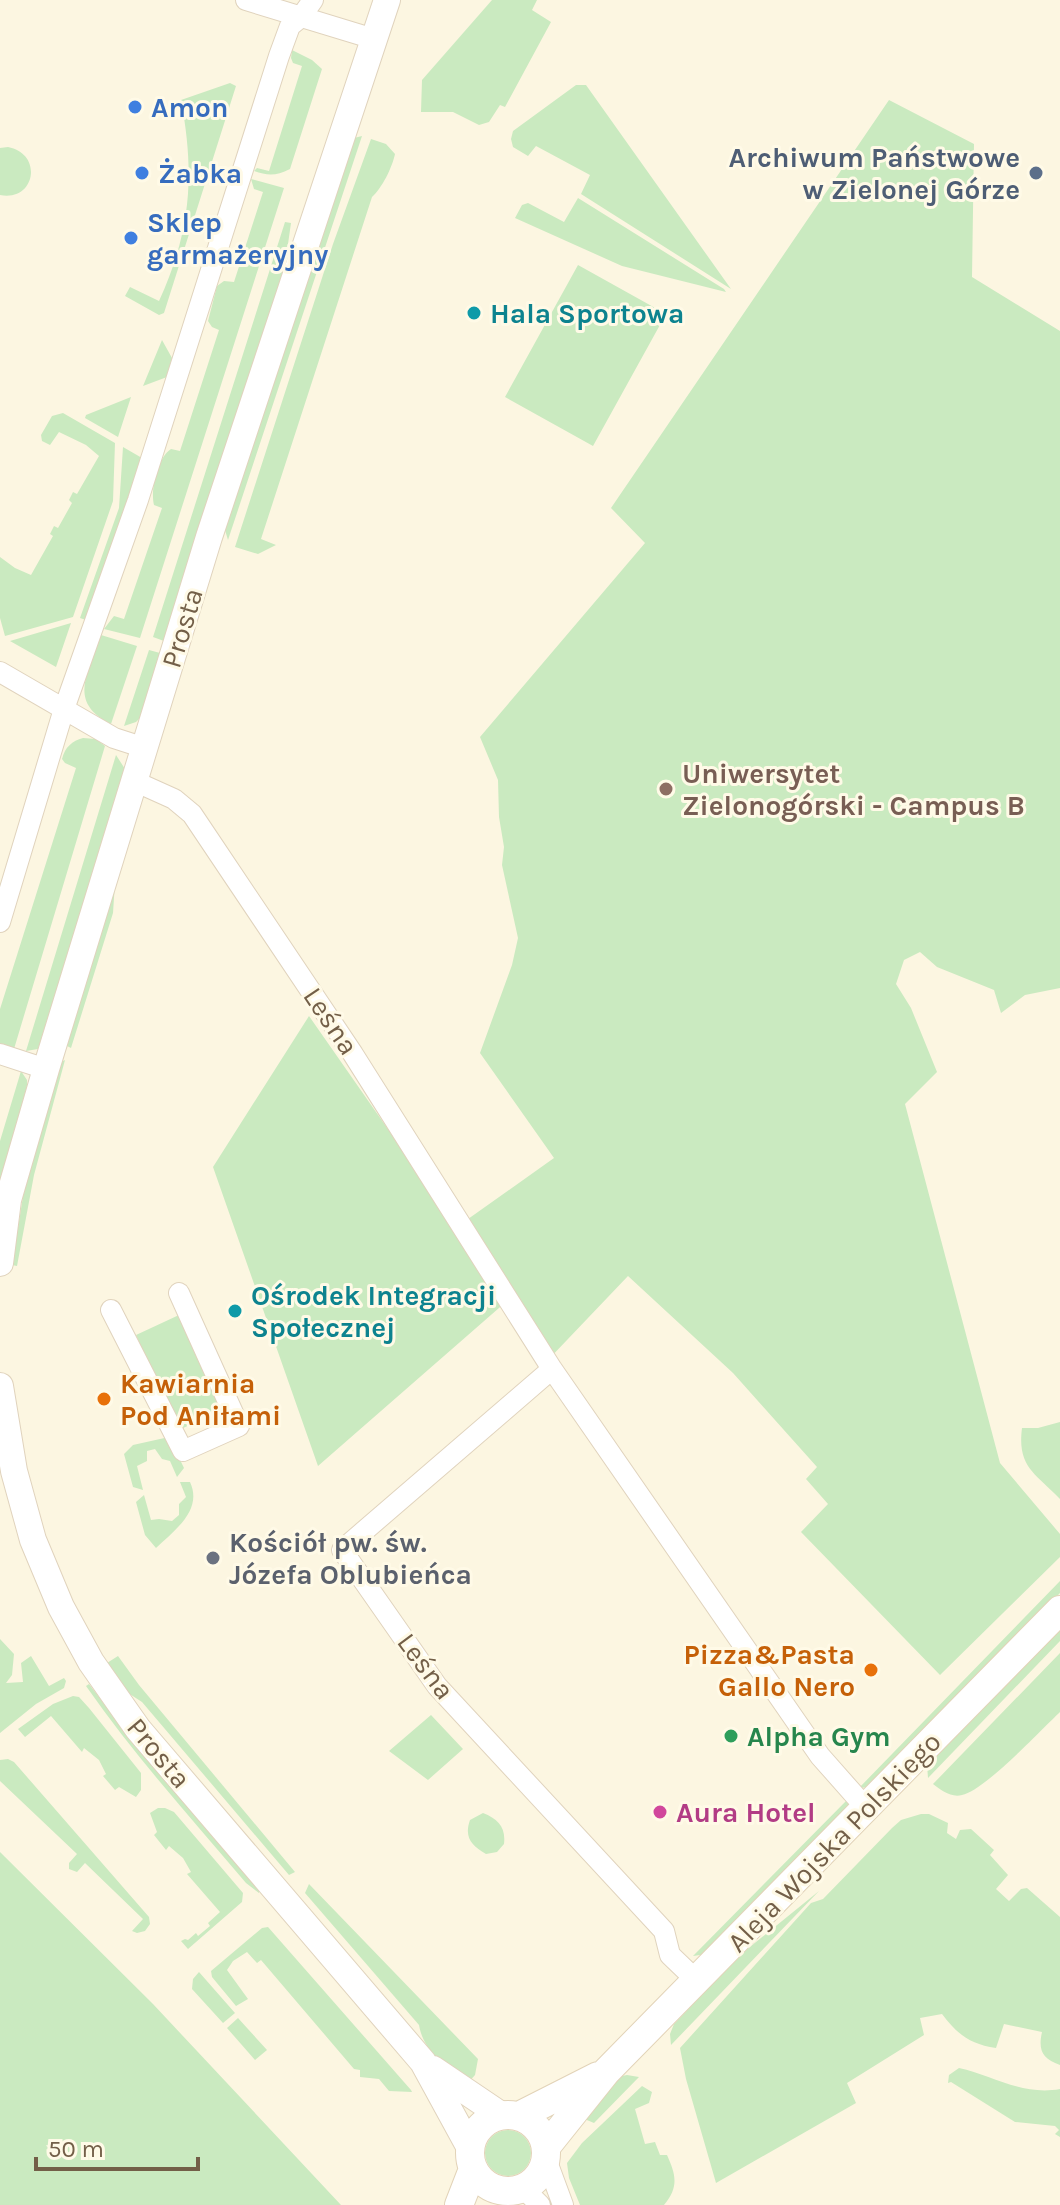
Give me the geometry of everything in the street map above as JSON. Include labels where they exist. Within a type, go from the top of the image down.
[{"type":"main road","name":"Aleja Wojska Polskiego","points":[[546,2153],[606,2072],[1060,1610]]},
{"type":"main road","name":"Aleja Wojska Polskiego","points":[[510,2115],[606,2072]]},
{"type":"main road","points":[[459,2205],[471,2158],[482,2126],[510,2115],[537,2128],[546,2153],[538,2176],[514,2197],[487,2185],[471,2158]]},
{"type":"street","points":[[246,0],[307,9],[374,39]]},
{"type":"street","name":"Prosta","points":[[0,1263],[8,1200],[134,781],[209,537],[387,0]]},
{"type":"street","points":[[0,922],[64,709],[138,500],[279,56],[290,26],[307,9]]},
{"type":"street","points":[[0,672],[114,738],[145,748]]},
{"type":"street","name":"Leśna","points":[[134,781],[174,799],[192,814],[353,1054],[552,1369],[820,1756],[866,1808]]},
{"type":"street","points":[[0,1054],[46,1069]]},
{"type":"street","points":[[111,1310],[183,1451],[239,1426],[179,1293]]},
{"type":"street","name":"Leśna","points":[[552,1369],[342,1550],[437,1686],[664,1931],[670,1955],[697,1981]]},
{"type":"street","name":"Prosta","points":[[0,1386],[14,1471],[33,1540],[61,1607],[91,1662],[138,1729],[423,2062],[450,2108],[471,2158]]},
{"type":"street","name":"Prosta","points":[[423,2062],[510,2115]]},
{"type":"street","points":[[546,2153],[563,2205]]},
{"type":"green space","points":[[492,0],[537,0],[532,10],[551,22],[505,107],[500,105],[489,122],[479,125],[453,112],[421,112],[422,80]]},
{"type":"green space","points":[[292,50],[322,69],[290,169],[264,174],[254,171],[257,168],[269,171],[302,66],[293,63]]},
{"type":"green space","points":[[230,83],[236,86],[164,313],[159,315],[125,296],[130,287],[159,301],[178,251],[189,178],[181,100]]},
{"type":"green space","points":[[576,85],[586,85],[731,289],[581,194],[590,175],[536,146],[528,156],[513,147],[513,131]]},
{"type":"green space","points":[[889,100],[974,144],[972,277],[1060,331],[1060,988],[1025,995],[1001,1013],[994,990],[937,967],[920,952],[904,960],[896,984],[911,1008],[937,1072],[905,1104],[1000,1463],[1060,1534],[1060,1557],[940,1675],[801,1532],[828,1504],[806,1479],[817,1467],[733,1373],[628,1276],[547,1361],[507,1301],[318,1466],[213,1167],[309,1016],[496,1284],[461,1224],[554,1158],[480,1053],[512,965],[518,938],[502,865],[504,847],[498,780],[480,737],[645,543],[611,508]]},
{"type":"green space","points":[[362,136],[228,540],[225,530],[354,138]]},
{"type":"green space","points":[[371,139],[386,144],[395,154],[394,159],[383,183],[372,197],[261,539],[276,545],[258,554],[235,547],[333,244]]},
{"type":"green space","points":[[8,147],[27,158],[31,176],[21,191],[0,195],[0,148]]},
{"type":"green space","points":[[251,179],[284,188],[140,638],[104,629],[114,616],[124,619],[162,508],[154,505],[156,474],[166,453],[171,449],[180,451],[219,330],[208,321],[217,286],[224,281],[234,282],[263,192],[254,189]]},
{"type":"green space","points":[[578,198],[726,292],[622,266],[515,218],[522,205],[528,203],[564,222]]},
{"type":"green space","points":[[285,222],[291,223],[284,272],[164,641],[153,637]]},
{"type":"green space","points":[[578,265],[666,314],[593,446],[505,397]]},
{"type":"green space","points":[[162,340],[172,358],[167,377],[143,386]]},
{"type":"green space","points":[[131,397],[118,437],[85,418],[86,415]]},
{"type":"green space","points":[[63,413],[115,443],[113,501],[73,617],[5,636],[0,618],[0,557],[31,575],[53,536],[50,534],[54,526],[58,528],[72,503],[69,500],[73,492],[77,494],[99,456],[86,445],[59,432],[50,445],[42,441],[41,435],[52,416]]},
{"type":"green space","points":[[123,447],[142,458],[86,620],[80,618],[119,508]]},
{"type":"green space","points":[[71,623],[56,667],[10,641]]},
{"type":"green space","points":[[101,635],[137,646],[111,724],[97,715],[85,696],[87,674]]},
{"type":"green space","points":[[149,650],[160,653],[142,716],[124,726]]},
{"type":"green space","points":[[83,738],[96,739],[105,746],[14,1049],[0,1045],[0,1009],[76,768],[62,759],[70,745]]},
{"type":"green space","points":[[116,755],[125,769],[38,1049],[26,1051]]},
{"type":"green space","points":[[115,882],[113,913],[71,1048],[65,1045]]},
{"type":"green space","points":[[65,1060],[34,1175],[17,1266],[12,1265],[25,1184],[61,1062]]},
{"type":"green space","points":[[21,1071],[27,1086],[0,1183],[0,1141]]},
{"type":"green space","points":[[179,1315],[223,1409],[179,1430],[136,1335]]},
{"type":"green space","points":[[1060,1422],[1060,1499],[1025,1461],[1021,1441],[1022,1428],[1038,1428]]},
{"type":"green space","points":[[169,1437],[184,1468],[177,1477],[170,1461],[162,1459],[155,1449],[147,1451],[147,1461],[137,1466],[143,1490],[133,1487],[124,1454],[133,1445]]},
{"type":"green space","points":[[180,1482],[190,1482],[193,1502],[179,1527],[156,1548],[145,1535],[136,1502],[144,1495],[151,1520],[172,1521],[179,1515],[179,1504],[186,1497]]},
{"type":"green space","points":[[1060,1581],[1060,1593],[871,1787],[859,1788]]},
{"type":"green space","points":[[1060,1629],[1060,1641],[928,1778],[927,1765]]},
{"type":"green space","points":[[0,1639],[14,1654],[12,1675],[6,1683],[23,1682],[21,1663],[31,1656],[49,1686],[64,1678],[66,1681],[64,1688],[36,1704],[0,1733]]},
{"type":"green space","points":[[1060,1653],[1060,1712],[998,1772],[972,1791],[954,1795],[933,1784]]},
{"type":"green space","points":[[118,1656],[295,1872],[289,1875],[142,1702],[125,1691],[107,1663]]},
{"type":"green space","points":[[89,1684],[127,1734],[259,1889],[259,1893],[246,1883],[143,1762],[86,1686]]},
{"type":"green space","points":[[73,1696],[79,1697],[89,1708],[141,1773],[141,1790],[136,1797],[119,1787],[115,1790],[103,1776],[106,1774],[99,1760],[84,1748],[82,1752],[51,1716],[25,1737],[18,1729],[53,1704]]},
{"type":"green space","points":[[431,1715],[463,1749],[428,1780],[389,1751]]},
{"type":"green space","points":[[0,1760],[14,1762],[149,1917],[150,1924],[145,1931],[132,1931],[143,1919],[85,1863],[77,1872],[69,1869],[69,1863],[77,1854],[0,1781]]},
{"type":"green space","points":[[847,1800],[849,1806],[707,1954],[693,1956]]},
{"type":"green space","points":[[158,1808],[174,1812],[243,1893],[242,1902],[188,1949],[181,1941],[188,1940],[196,1933],[198,1936],[220,1912],[187,1874],[191,1872],[183,1858],[169,1846],[166,1850],[154,1835],[157,1832],[150,1813]]},
{"type":"green space","points":[[483,1813],[502,1828],[504,1844],[497,1852],[486,1854],[468,1836],[470,1820]]},
{"type":"green space","points":[[929,1814],[948,1823],[947,1833],[956,1839],[960,1830],[971,1829],[994,1850],[990,1855],[1008,1875],[996,1889],[1009,1901],[1021,1889],[1027,1888],[1060,1917],[1060,2065],[1043,2053],[1042,2032],[1004,2024],[996,2048],[965,2037],[942,2014],[920,2018],[924,2035],[847,2083],[856,2103],[716,2183],[680,2048],[811,1903],[823,1899],[901,1820]]},
{"type":"green space","points":[[0,1852],[153,2004],[341,2205],[0,2205]]},
{"type":"green space","points":[[309,1884],[478,2059],[475,2075],[467,2084],[431,2051],[419,2025],[305,1893]]},
{"type":"green space","points":[[819,1891],[671,2045],[670,2034],[674,2024],[740,1955]]},
{"type":"green space","points":[[268,1927],[412,2092],[389,2091],[379,2079],[360,2077],[360,2070],[354,2069],[261,1960],[257,1963],[247,1952],[233,1961],[227,1970],[248,1999],[236,2006],[212,1977],[211,1971],[262,1928]]},
{"type":"green space","points":[[199,1972],[235,2013],[223,2023],[192,1989],[193,1979]]},
{"type":"green space","points":[[238,2018],[267,2050],[255,2060],[227,2028]]},
{"type":"green space","points":[[959,2068],[1033,2090],[1060,2089],[1060,2137],[1055,2134],[1059,2130],[1055,2126],[1015,2122],[948,2083],[949,2075]]},
{"type":"green space","points":[[622,2076],[639,2077],[594,2123],[582,2118]]},
{"type":"green space","points":[[642,2086],[652,2092],[649,2103],[635,2109],[645,2144],[655,2142],[660,2155],[667,2155],[674,2175],[672,2192],[664,2205],[580,2205],[569,2178],[567,2163],[582,2143]]},
{"type":"green space","points":[[508,2130],[525,2136],[531,2153],[525,2170],[508,2176],[491,2170],[485,2153],[491,2136]]},
{"type":"place","name":"Amon","points":[[135,107]]},
{"type":"place","name":"Żabka","points":[[142,173]]},
{"type":"place","name":"Archiwum Państwowe w Zielonej Górze","points":[[1036,173]]},
{"type":"place","name":"Sklep garmażeryjny","points":[[131,238]]},
{"type":"place","name":"Hala Sportowa","points":[[474,313]]},
{"type":"place","name":"Uniwersytet Zielonogórski - Campus B","points":[[666,789]]},
{"type":"place","name":"Ośrodek Integracji Społecznej","points":[[235,1311]]},
{"type":"place","name":"Kawiarnia Pod Aniłami","points":[[104,1399]]},
{"type":"place","name":"Kościół pw. św. Józefa Oblubieńca","points":[[213,1558]]},
{"type":"place","name":"Pizza&Pasta Gallo Nero","points":[[871,1670]]},
{"type":"place","name":"Alpha Gym","points":[[731,1736]]},
{"type":"place","name":"Aura Hotel","points":[[660,1812]]}]
